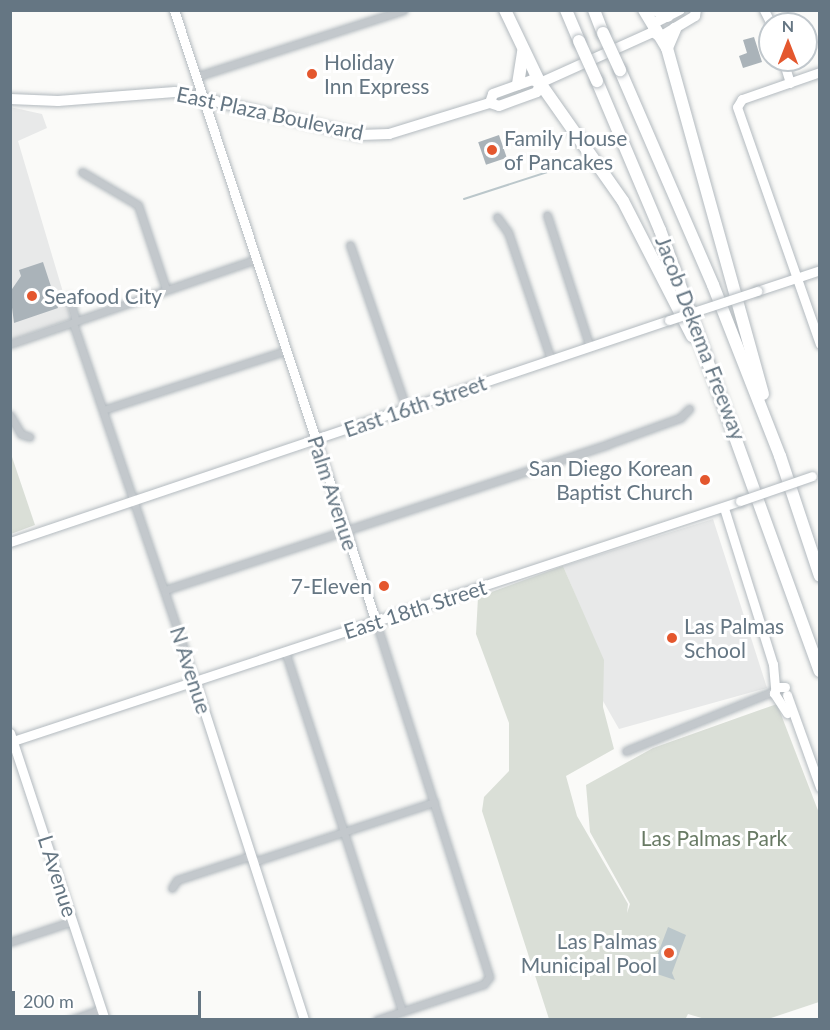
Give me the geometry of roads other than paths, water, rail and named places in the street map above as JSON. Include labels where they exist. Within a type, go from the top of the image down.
[{"type":"highway","points":[[506,10],[540,83],[634,221],[667,280],[745,455]]},
{"type":"highway","name":"Jacob Dekema Freeway","points":[[566,10],[660,230],[745,455],[819,671]]},
{"type":"highway","name":"Jacob Dekema Freeway","points":[[594,10],[714,285],[780,456],[819,576]]},
{"type":"highway","points":[[644,10],[653,32],[667,48],[780,456]]},
{"type":"highway","points":[[656,10],[674,13]]},
{"type":"highway","points":[[667,48],[675,29]]},
{"type":"highway","points":[[518,84],[523,50]]},
{"type":"main road","points":[[675,29],[695,16],[696,10]]},
{"type":"main road","name":"East Plaza Boulevard","points":[[653,32],[654,23],[674,13]]},
{"type":"main road","name":"East Plaza Boulevard","points":[[653,32],[660,37],[675,29]]},
{"type":"main road","name":"East Plaza Boulevard","points":[[490,103],[493,94],[532,80],[540,83],[653,32]]},
{"type":"main road","name":"East Plaza Boulevard","points":[[10,99],[58,101],[175,92],[202,96],[360,135],[389,134],[490,103],[499,106],[525,99],[537,92],[540,83]]},
{"type":"street","name":"Palm Avenue","points":[[174,10],[346,531],[489,977],[484,984],[402,1011]]},
{"type":"street","points":[[375,10],[378,19]]},
{"type":"street","points":[[195,77],[404,10]]},
{"type":"street","points":[[787,72],[790,83]]},
{"type":"street","points":[[819,72],[746,97],[737,107],[783,247],[797,277],[819,344]]},
{"type":"street","points":[[82,172],[138,205],[166,289]]},
{"type":"street","points":[[547,215],[590,347]]},
{"type":"street","points":[[497,217],[508,232],[551,360]]},
{"type":"street","points":[[350,245],[406,408]]},
{"type":"street","points":[[10,344],[256,259]]},
{"type":"street","name":"East 16th Street","points":[[10,542],[819,270]]},
{"type":"street","name":"N Avenue","points":[[69,297],[103,410],[165,590],[304,1020]]},
{"type":"street","points":[[103,410],[285,351]]},
{"type":"street","points":[[165,590],[608,444],[680,418],[689,409]]},
{"type":"street","points":[[10,415],[21,434],[30,437]]},
{"type":"street","name":"East 18th Street","points":[[11,739],[195,682],[724,508],[816,475]]},
{"type":"street","points":[[724,508],[780,693],[794,722],[819,787]]},
{"type":"street","points":[[285,651],[402,1011],[377,1020]]},
{"type":"street","points":[[626,751],[780,693]]},
{"type":"street","name":"L Avenue","points":[[11,739],[105,1020]]},
{"type":"street","points":[[172,888],[177,880],[434,802]]},
{"type":"street","points":[[10,942],[73,921]]},
{"type":"street","points":[[70,1020],[101,1009]]},
{"type":"waterway","points":[[464,199],[563,167]]},
{"type":"place","name":"Holiday Inn Express","points":[[312,74]]},
{"type":"place","name":"Family House of Pancakes","points":[[492,150]]},
{"type":"place","name":"Seafood City","points":[[32,296]]},
{"type":"place","name":"San Diego Korean Baptist Church","points":[[705,480]]},
{"type":"place","name":"7-Eleven","points":[[384,586]]},
{"type":"place","name":"Las Palmas School","points":[[672,638]]},
{"type":"place","name":"Las Palmas Municipal Pool","points":[[669,953]]},
{"type":"park label","name":"Las Palmas Park","points":[[714,838]]}]
